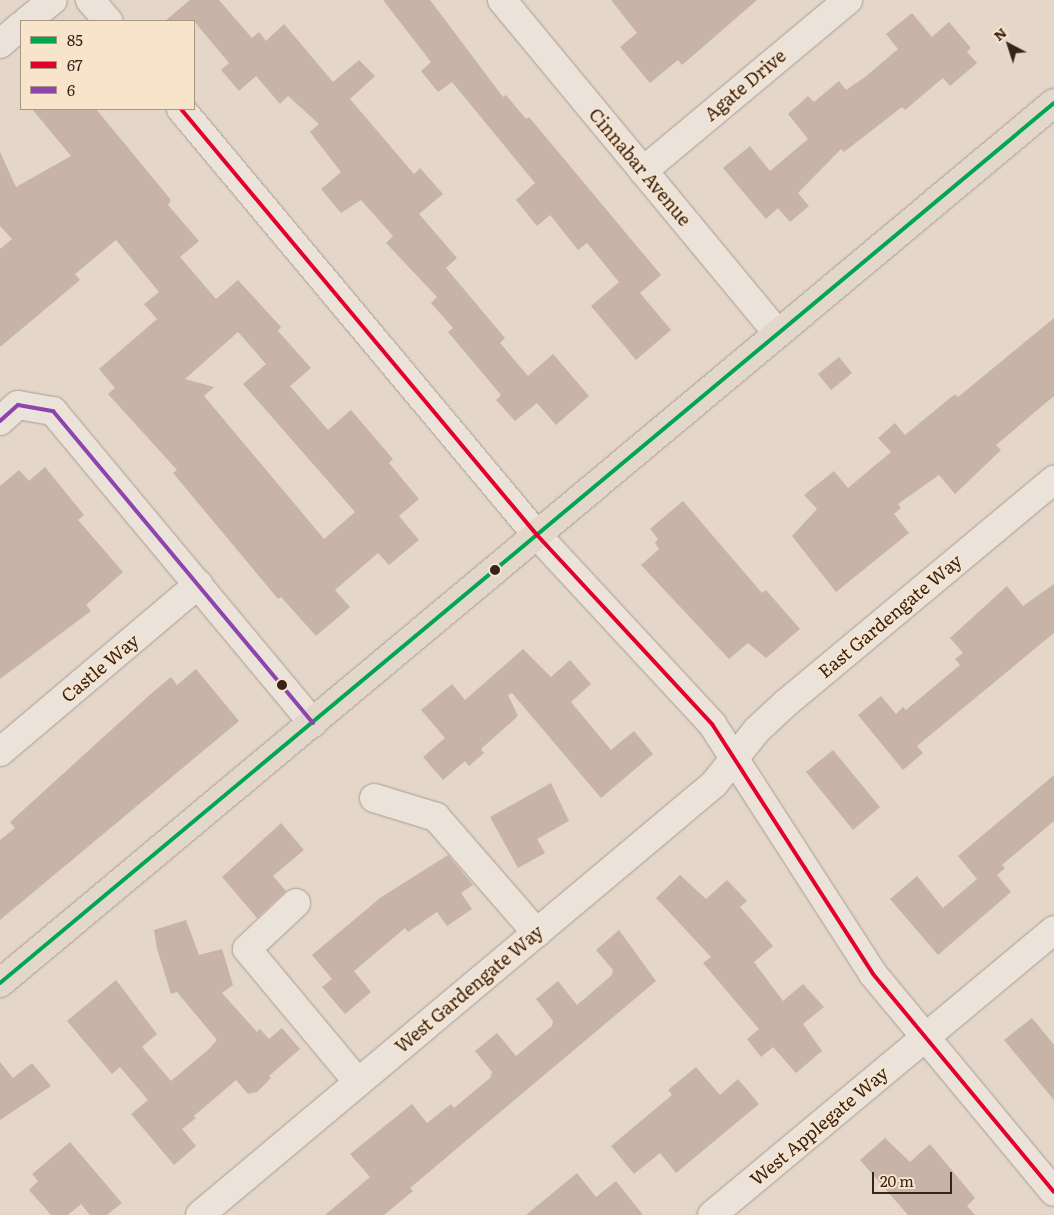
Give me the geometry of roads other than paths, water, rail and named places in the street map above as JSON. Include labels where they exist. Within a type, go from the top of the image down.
[{"type":"main road","points":[[0,983],[1054,103]]},
{"type":"street","points":[[28,20],[53,0]]},
{"type":"street","points":[[90,0],[107,20]]},
{"type":"street","name":"Cinnabar Avenue","points":[[502,0],[777,333]]},
{"type":"street","name":"Agate Drive","points":[[643,171],[848,0]]},
{"type":"street","points":[[0,44],[20,27]]},
{"type":"street","points":[[182,110],[537,535],[712,724],[873,974],[1054,1192]]},
{"type":"street","points":[[0,421],[18,406],[53,411],[313,723]]},
{"type":"street","name":"East Gardengate Way","points":[[733,759],[786,703],[1054,480]]},
{"type":"street","name":"Castle Way","points":[[0,752],[199,584]]},
{"type":"street","name":"West Gardengate Way","points":[[200,1215],[714,784],[733,759]]},
{"type":"street","points":[[374,798],[436,818],[537,933]]},
{"type":"street","points":[[296,903],[246,949],[358,1082]]},
{"type":"street","name":"West Applegate Way","points":[[712,1215],[927,1038],[1054,930]]}]
